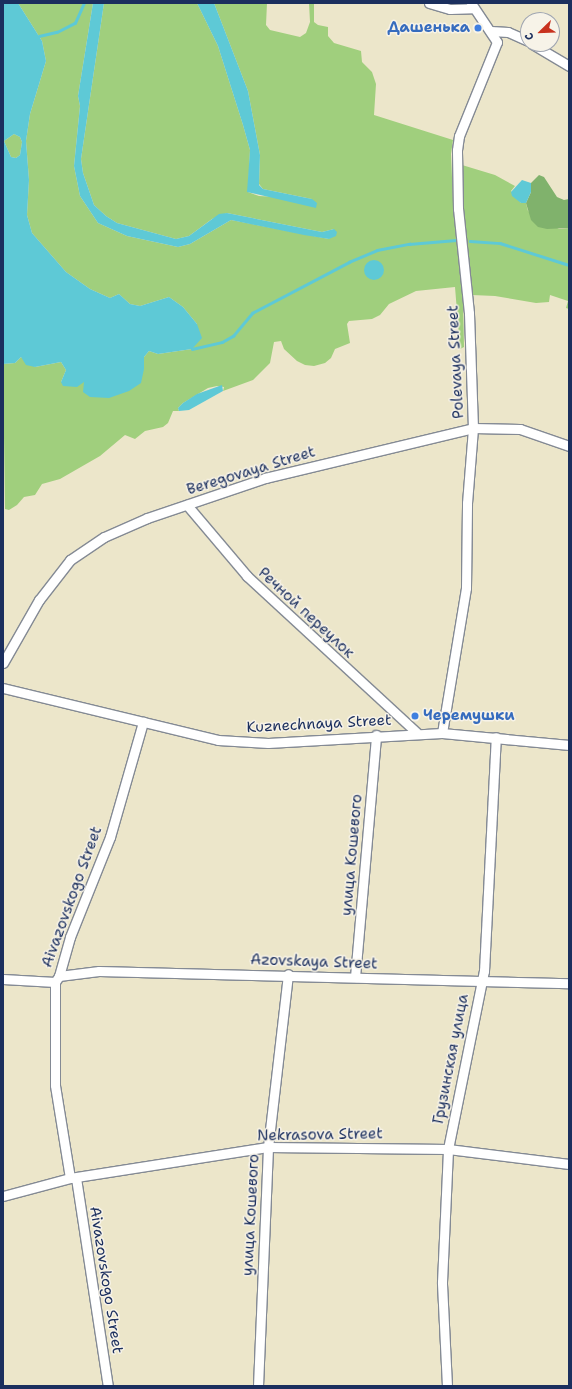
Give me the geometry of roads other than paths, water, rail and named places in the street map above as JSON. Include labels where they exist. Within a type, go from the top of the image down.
[{"type":"street","points":[[429,3],[450,9],[472,5]]},
{"type":"street","name":"Polevaya Street","points":[[442,733],[466,588],[467,503],[473,428],[469,313],[456,163],[459,136],[497,42],[472,5]]},
{"type":"street","points":[[491,31],[508,32],[520,37]]},
{"type":"street","points":[[545,52],[569,66]]},
{"type":"street","name":"Beregovaya Street","points":[[3,663],[39,600],[70,560],[104,537],[187,505],[280,474],[473,428],[520,429],[569,446]]},
{"type":"street","name":"Речной переулок","points":[[187,505],[247,576],[416,732]]},
{"type":"street","name":"Kuznechnaya Street","points":[[3,688],[202,737],[239,742],[297,742],[416,732],[496,737],[569,744]]},
{"type":"street","name":"Aivazovskogo Street","points":[[108,1386],[73,1178],[55,1085],[57,979],[70,937],[110,837],[143,722]]},
{"type":"street","name":"улица Кошевого","points":[[355,977],[376,735]]},
{"type":"street","name":"Грузинская улица","points":[[447,1386],[442,1282],[448,1149],[480,982],[484,971],[496,737]]},
{"type":"street","name":"Azovskaya Street","points":[[3,979],[57,979],[99,971],[288,974],[480,982],[569,983]]},
{"type":"street","name":"улица Кошевого","points":[[258,1386],[268,1147],[288,974]]},
{"type":"street","name":"Nekrasova Street","points":[[3,1196],[73,1178],[268,1147],[448,1149],[569,1164]]},
{"type":"water","points":[[3,3],[18,3],[42,41],[46,61],[30,114],[26,141],[29,180],[27,215],[32,233],[66,272],[90,289],[110,298],[119,294],[130,304],[140,306],[169,297],[183,307],[197,324],[202,338],[192,349],[158,354],[149,351],[144,357],[144,369],[141,383],[129,391],[109,398],[90,397],[83,392],[84,382],[77,387],[63,386],[61,382],[66,370],[61,362],[35,367],[26,365],[21,357],[15,363],[3,364]],"holes":[[[14,134],[20,137],[22,142],[20,155],[16,158],[11,157],[4,141]]]},
{"type":"water","points":[[93,3],[104,3],[81,159],[83,173],[94,205],[106,216],[117,223],[176,239],[189,236],[219,214],[227,213],[322,232],[334,229],[337,232],[336,236],[329,239],[231,220],[190,244],[178,247],[127,236],[98,223],[80,196],[74,166],[80,106],[78,96]]},
{"type":"water","points":[[197,3],[214,3],[248,91],[260,155],[259,185],[263,189],[312,199],[317,203],[316,208],[247,192],[250,150],[218,46]]},
{"type":"water","points":[[522,180],[531,183],[531,192],[526,203],[521,203],[512,196],[511,192]]},
{"type":"water","points":[[370,260],[378,260],[384,266],[384,274],[378,280],[370,280],[364,274],[364,266]]},
{"type":"water","points":[[222,385],[223,391],[189,410],[179,411],[178,408],[183,403],[197,394]]},
{"type":"waterway","points":[[39,36],[57,32],[75,23],[84,3]]},
{"type":"waterway","points":[[192,349],[222,342],[233,336],[252,313],[349,262],[377,250],[409,244],[456,240]]},
{"type":"waterway","points":[[470,241],[500,243],[569,265]]},
{"type":"place","name":"Дашенька","points":[[478,28]]},
{"type":"place","name":"Черемушки","points":[[415,716]]}]
